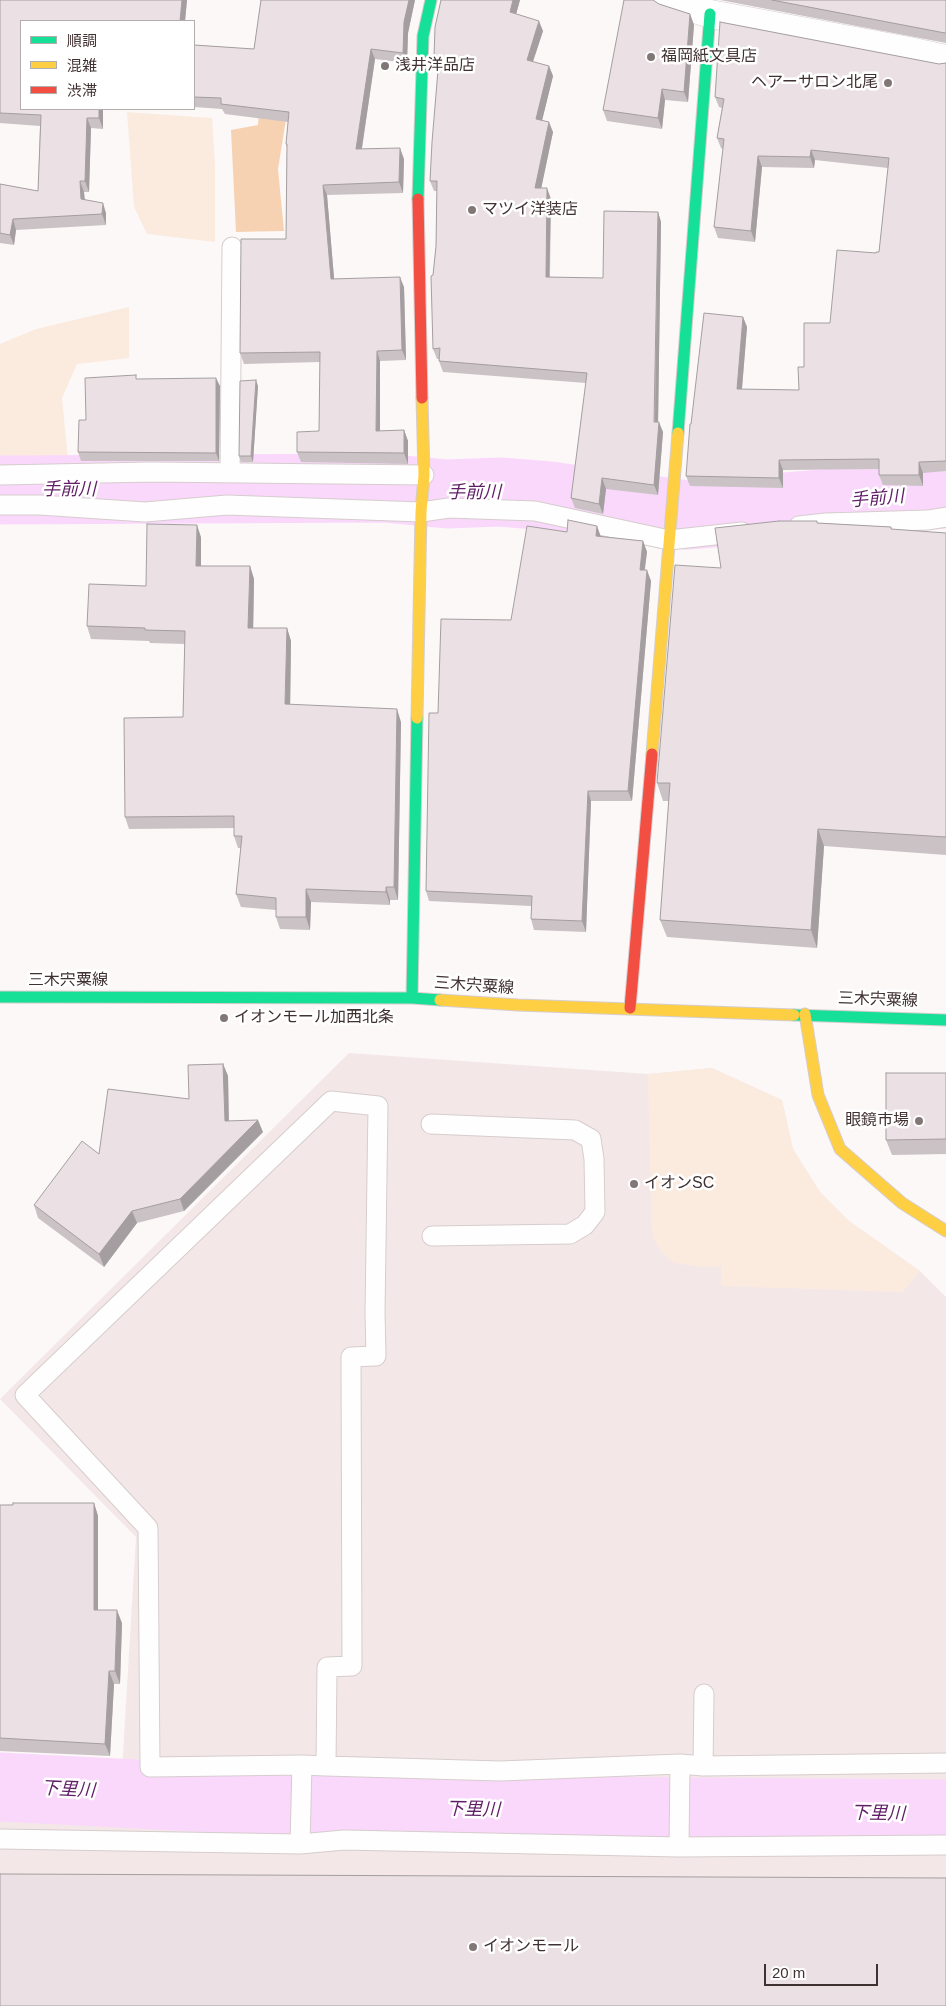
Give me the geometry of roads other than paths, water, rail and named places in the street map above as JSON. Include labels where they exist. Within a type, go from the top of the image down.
[{"type":"street","points":[[412,998],[421,512],[424,475],[418,216],[423,36],[432,0]]},
{"type":"street","points":[[668,0],[710,14],[946,59]]},
{"type":"street","points":[[630,1008],[710,14]]},
{"type":"street","name":"三木宍粟線","points":[[0,997],[412,998],[518,1005],[946,1020]]},
{"type":"street","points":[[805,1014],[818,1095],[840,1149],[902,1203],[946,1231]]},
{"type":"lane","points":[[230,473],[232,247]]},
{"type":"lane","points":[[0,475],[152,472],[424,475]]},
{"type":"lane","points":[[0,505],[40,505],[145,512],[227,505],[421,512],[449,508],[534,511],[669,540],[757,530]]},
{"type":"lane","points":[[777,528],[826,523],[928,520],[946,517]]},
{"type":"lane","points":[[326,1766],[327,1666],[352,1666],[351,1356],[376,1356],[378,1106],[331,1101],[25,1395],[148,1528],[150,1767],[302,1765],[326,1766],[500,1771],[680,1764],[703,1766],[946,1763]]},
{"type":"lane","points":[[431,1124],[576,1130],[590,1139],[594,1159],[595,1212],[585,1225],[570,1234],[432,1236]]},
{"type":"lane","points":[[703,1766],[704,1694]]},
{"type":"lane","points":[[679,1847],[680,1764]]},
{"type":"lane","points":[[300,1844],[302,1765]]},
{"type":"lane","points":[[0,1838],[300,1844],[344,1840],[679,1847],[946,1845]]},
{"type":"waterway","name":"手前川","points":[[0,490],[384,488],[447,494],[500,492],[549,496],[687,515],[946,494]]},
{"type":"waterway","name":"下里川","points":[[0,1787],[446,1810],[946,1814]]},
{"type":"place","name":"福岡紙文具店","points":[[651,57]]},
{"type":"place","name":"浅井洋品店","points":[[385,66]]},
{"type":"place","name":"ヘアーサロン北尾","points":[[888,83]]},
{"type":"place","name":"マツイ洋装店","points":[[472,210]]},
{"type":"place","name":"イオンモール加西北条","points":[[224,1018]]},
{"type":"place","name":"眼鏡市場","points":[[919,1121]]},
{"type":"place","name":"イオンSC","points":[[634,1184]]},
{"type":"place","name":"イオンモール","points":[[473,1947]]}]
